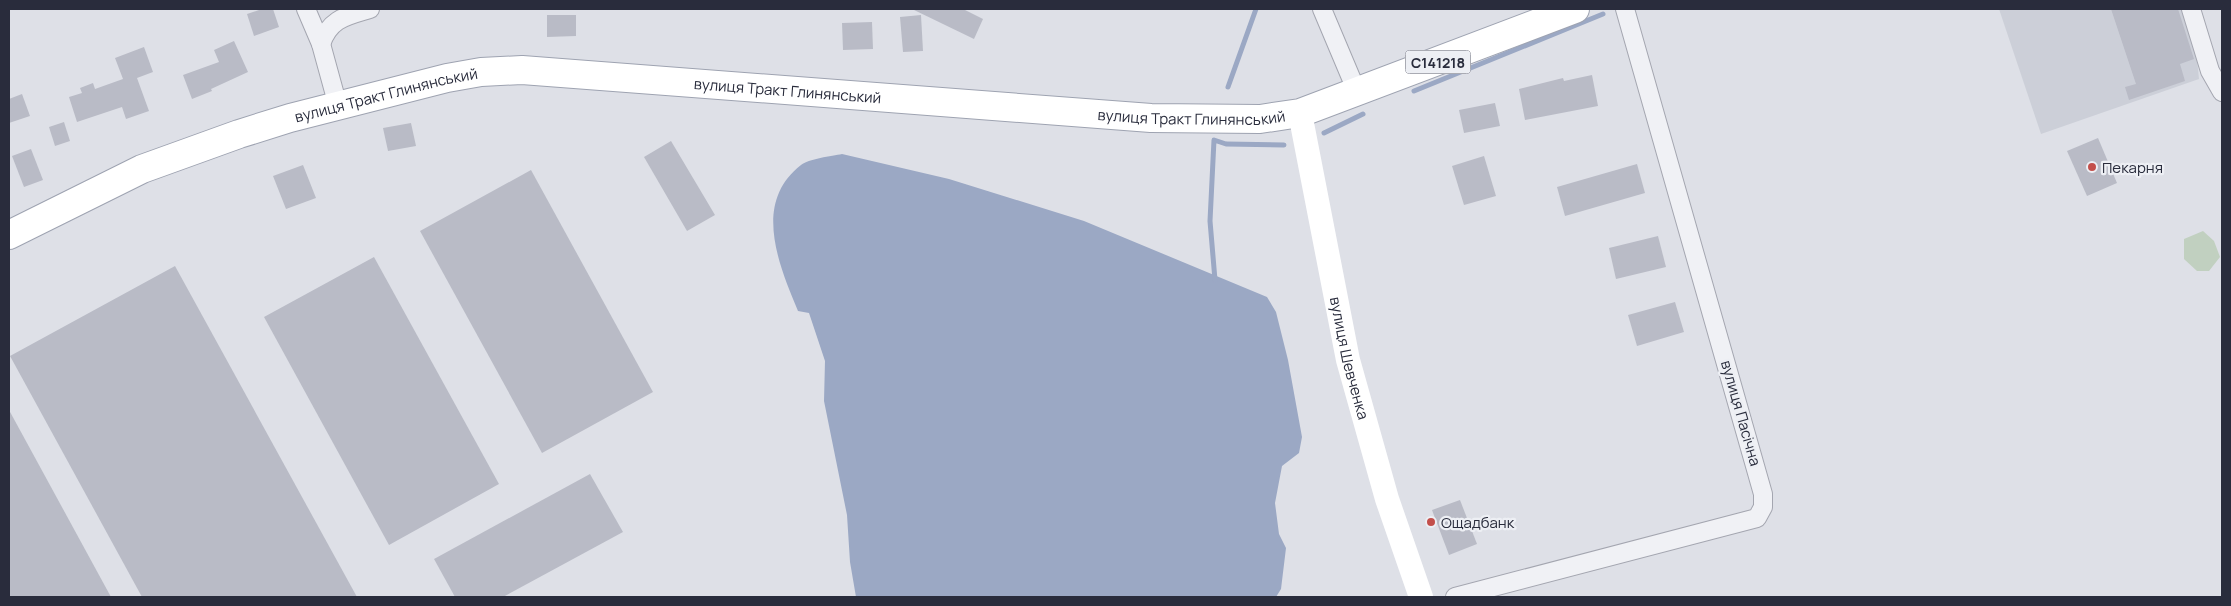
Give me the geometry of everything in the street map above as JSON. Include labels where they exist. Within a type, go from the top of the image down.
[{"type":"main road","name":"вулиця Тракт Глинянський","points":[[9,235],[151,165],[239,134],[338,106],[447,78],[480,72],[522,70],[1151,118],[1260,119],[1300,113],[1576,9]]},
{"type":"main road","name":"вулиця Шевченка","points":[[1300,113],[1348,360],[1387,499],[1421,597]]},
{"type":"street","points":[[306,9],[321,44],[338,106]]},
{"type":"street","points":[[321,44],[325,32],[341,18],[370,9]]},
{"type":"street","points":[[1322,9],[1357,92]]},
{"type":"street","name":"вулиця Пасічна","points":[[1455,597],[1757,518],[1763,507],[1763,494],[1625,9]]},
{"type":"street","points":[[2191,9],[2210,71],[2222,92]]},
{"type":"shaded area","points":[[1999,9],[2181,9],[2197,59],[2199,79],[2041,134]]},
{"type":"green space","points":[[2203,231],[2214,241],[2220,257],[2209,271],[2197,271],[2184,259],[2184,239]]},
{"type":"water","points":[[842,154],[949,179],[1084,221],[1267,297],[1276,312],[1288,360],[1302,437],[1299,453],[1282,466],[1275,503],[1279,534],[1286,548],[1281,589],[1276,597],[856,597],[850,562],[847,515],[824,401],[825,361],[809,313],[798,311],[778,255],[774,235],[777,197],[786,180],[804,163]]},
{"type":"building","points":[[262,9],[273,9],[279,27],[254,36],[247,14]]},
{"type":"building","points":[[912,9],[963,9],[983,19],[974,39]]},
{"type":"building","points":[[2111,9],[2178,9],[2194,59],[2180,64],[2185,81],[2129,100],[2125,87],[2136,84]]},
{"type":"building","points":[[547,15],[576,15],[576,36],[547,37]]},
{"type":"building","points":[[921,15],[923,51],[903,52],[900,17]]},
{"type":"building","points":[[872,22],[873,49],[843,50],[842,23]]},
{"type":"building","points":[[234,41],[248,72],[192,99],[183,75],[219,62],[214,50]]},
{"type":"building","points":[[144,47],[153,72],[137,78],[149,111],[126,119],[122,107],[77,122],[69,97],[82,93],[80,88],[93,83],[95,89],[123,79],[115,58]]},
{"type":"building","points":[[1592,75],[1598,106],[1525,120],[1519,89],[1563,78],[1564,81]]},
{"type":"building","points":[[22,94],[30,116],[9,123],[9,99]]},
{"type":"building","points":[[1495,103],[1500,126],[1464,133],[1459,110]]},
{"type":"building","points":[[64,122],[70,141],[55,146],[49,127]]},
{"type":"building","points":[[411,123],[416,146],[388,151],[383,128]]},
{"type":"building","name":"Пекарня","points":[[2098,138],[2117,183],[2087,196],[2067,151]]},
{"type":"building","points":[[671,141],[715,215],[687,231],[644,157]]},
{"type":"building","points":[[31,149],[43,180],[24,187],[12,156]]},
{"type":"building","points":[[1484,156],[1496,196],[1464,205],[1452,166]]},
{"type":"building","points":[[1637,164],[1645,193],[1565,216],[1557,187]]},
{"type":"building","points":[[303,165],[316,198],[286,209],[273,176]]},
{"type":"building","points":[[531,170],[653,392],[542,453],[420,231]]},
{"type":"building","points":[[1658,236],[1666,267],[1616,279],[1609,248]]},
{"type":"building","points":[[374,257],[499,484],[389,545],[264,317]]},
{"type":"building","points":[[175,266],[357,597],[142,597],[10,356]]},
{"type":"building","points":[[1675,302],[1684,332],[1637,346],[1628,315]]},
{"type":"building","points":[[9,410],[111,597],[9,597]]},
{"type":"building","points":[[590,474],[623,532],[503,597],[455,597],[434,559]]},
{"type":"building","points":[[1460,500],[1477,544],[1449,555],[1432,510]]},
{"type":"waterway","points":[[1228,87],[1256,9]]},
{"type":"waterway","points":[[1414,91],[1603,14]]},
{"type":"waterway","points":[[1324,133],[1363,114]]},
{"type":"waterway","points":[[1215,280],[1210,221],[1214,140],[1226,144],[1284,145]]},
{"type":"place","name":"Пекарня","points":[[2092,167]]},
{"type":"place","name":"Ощадбанк","points":[[1431,522]]}]
